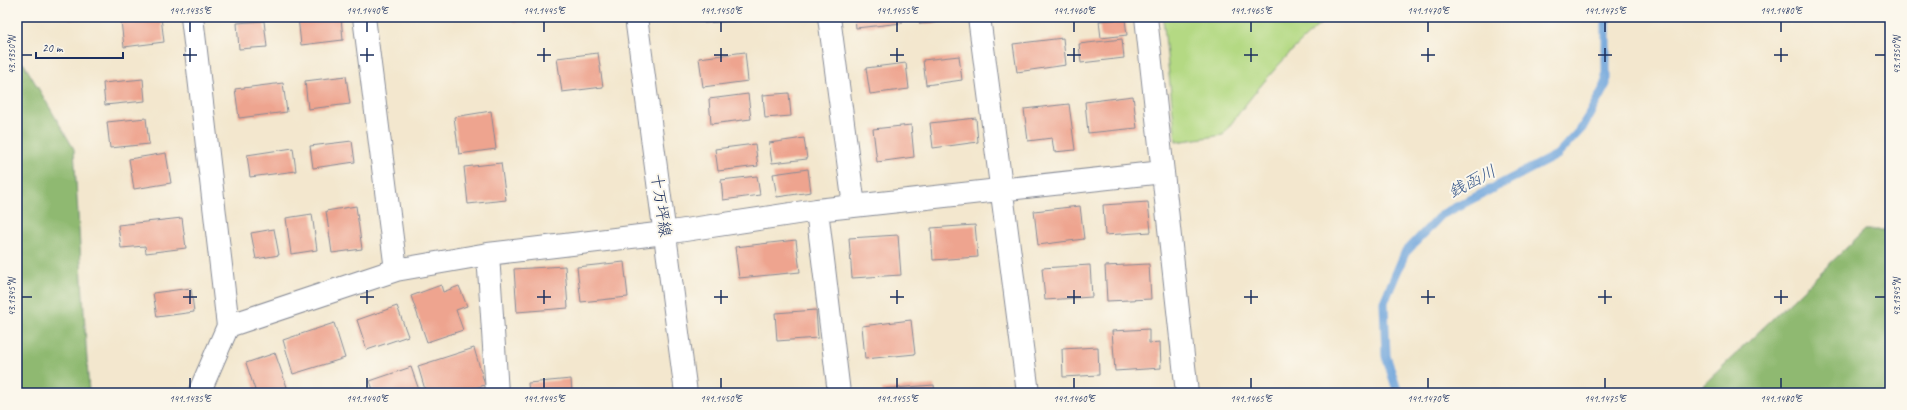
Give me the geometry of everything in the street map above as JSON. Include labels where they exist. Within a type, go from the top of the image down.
[{"type":"street","points":[[192,17],[228,326],[200,393]]},
{"type":"street","points":[[364,17],[396,270]]},
{"type":"street","name":"十万坪線","points":[[636,17],[666,233],[686,393]]},
{"type":"street","points":[[828,17],[854,206]]},
{"type":"street","points":[[980,17],[1028,393]]},
{"type":"street","points":[[1146,17],[1187,393]]},
{"type":"street","points":[[228,326],[396,270],[488,254],[666,233],[817,210],[1163,172]]},
{"type":"street","points":[[817,210],[839,393]]},
{"type":"street","points":[[488,254],[497,393]]},
{"type":"green space","points":[[1163,17],[1329,17],[1314,29],[1272,72],[1223,135],[1176,142]]},
{"type":"green space","points":[[17,62],[24,64],[74,149],[89,393],[17,391]]},
{"type":"green space","points":[[1865,230],[1890,230],[1890,393],[1695,393]]},
{"type":"building","points":[[69,17],[87,17],[87,18],[69,20]]},
{"type":"building","points":[[161,17],[164,42],[124,47],[121,21]]},
{"type":"building","points":[[298,17],[341,17],[343,40],[301,45]]},
{"type":"building","points":[[513,17],[551,17],[551,18],[513,22]]},
{"type":"building","points":[[704,17],[735,17],[735,21],[704,23]]},
{"type":"building","points":[[855,17],[902,17],[902,23],[856,28]]},
{"type":"building","points":[[919,17],[954,17],[955,21],[920,24]]},
{"type":"building","points":[[1125,19],[1127,35],[1101,38],[1099,21]]},
{"type":"building","points":[[264,21],[267,47],[239,49],[237,23]]},
{"type":"building","points":[[1063,38],[1066,65],[1017,72],[1013,44]]},
{"type":"building","points":[[1122,39],[1124,58],[1081,63],[1079,44]]},
{"type":"building","points":[[745,52],[748,81],[703,87],[699,58]]},
{"type":"building","points":[[598,53],[603,87],[562,92],[557,58]]},
{"type":"building","points":[[959,56],[962,80],[926,85],[923,60]]},
{"type":"building","points":[[906,63],[909,89],[870,94],[866,68]]},
{"type":"building","points":[[346,76],[350,104],[308,109],[305,81]]},
{"type":"building","points":[[143,79],[145,101],[105,105],[103,83]]},
{"type":"building","points":[[283,83],[287,112],[239,118],[235,89]]},
{"type":"building","points":[[789,93],[791,116],[765,118],[763,95]]},
{"type":"building","points":[[748,94],[751,119],[711,124],[709,99]]},
{"type":"building","points":[[1133,96],[1137,128],[1088,133],[1085,102]]},
{"type":"building","points":[[1069,104],[1075,150],[1054,152],[1052,138],[1028,141],[1024,109]]},
{"type":"building","points":[[491,111],[496,149],[459,154],[454,117]]},
{"type":"building","points":[[146,118],[149,144],[110,148],[107,122]]},
{"type":"building","points":[[976,118],[978,142],[933,148],[930,123]]},
{"type":"building","points":[[911,125],[914,157],[877,162],[873,129]]},
{"type":"building","points":[[804,138],[807,159],[772,163],[769,143]]},
{"type":"building","points":[[352,141],[355,162],[313,168],[310,146]]},
{"type":"building","points":[[755,144],[758,166],[718,171],[715,149]]},
{"type":"building","points":[[293,148],[296,171],[250,177],[247,155]]},
{"type":"building","points":[[166,153],[171,183],[134,189],[129,159]]},
{"type":"building","points":[[501,163],[506,200],[468,204],[464,167]]},
{"type":"building","points":[[808,169],[811,192],[777,197],[773,174]]},
{"type":"building","points":[[757,176],[760,195],[723,200],[721,180]]},
{"type":"building","points":[[1148,202],[1151,232],[1105,235],[1103,205]]},
{"type":"building","points":[[356,206],[362,249],[332,253],[326,211]]},
{"type":"building","points":[[1080,206],[1084,239],[1038,245],[1034,211]]},
{"type":"building","points":[[312,214],[317,250],[291,254],[286,218]]},
{"type":"building","points":[[182,218],[186,248],[146,253],[145,246],[121,248],[118,225]]},
{"type":"building","points":[[975,225],[978,257],[933,260],[931,228]]},
{"type":"building","points":[[274,229],[279,255],[256,259],[251,233]]},
{"type":"building","points":[[898,235],[901,275],[852,278],[849,238]]},
{"type":"building","points":[[796,240],[800,272],[739,278],[735,247]]},
{"type":"building","points":[[624,262],[628,297],[581,302],[577,267]]},
{"type":"building","points":[[1149,264],[1151,299],[1107,301],[1105,266]]},
{"type":"building","points":[[1090,265],[1092,297],[1045,300],[1042,268]]},
{"type":"building","points":[[565,266],[568,308],[517,312],[514,269]]},
{"type":"building","points":[[441,285],[443,292],[459,286],[467,306],[456,310],[463,330],[427,342],[411,296]]},
{"type":"building","points":[[191,288],[194,312],[157,317],[153,293]]},
{"type":"building","points":[[397,306],[408,336],[367,350],[357,320]]},
{"type":"building","points":[[816,310],[818,338],[777,341],[775,313]]},
{"type":"building","points":[[911,320],[915,354],[865,359],[862,326]]},
{"type":"building","points":[[334,323],[345,358],[293,374],[283,340]]},
{"type":"building","points":[[1149,329],[1149,343],[1160,342],[1161,368],[1115,371],[1112,331]]},
{"type":"building","points":[[1098,347],[1099,375],[1063,377],[1062,349]]},
{"type":"building","points":[[474,348],[485,385],[458,393],[426,393],[418,366]]},
{"type":"building","points":[[275,353],[288,390],[279,393],[256,393],[246,363]]},
{"type":"building","points":[[411,367],[420,393],[374,393],[370,381]]},
{"type":"building","points":[[571,379],[572,393],[529,393],[528,383]]},
{"type":"building","points":[[934,385],[935,393],[883,393],[882,389]]},
{"type":"waterway","name":"銭函川","points":[[1398,393],[1386,356],[1384,302],[1405,253],[1441,215],[1557,155],[1582,128],[1606,84],[1606,17]]}]
